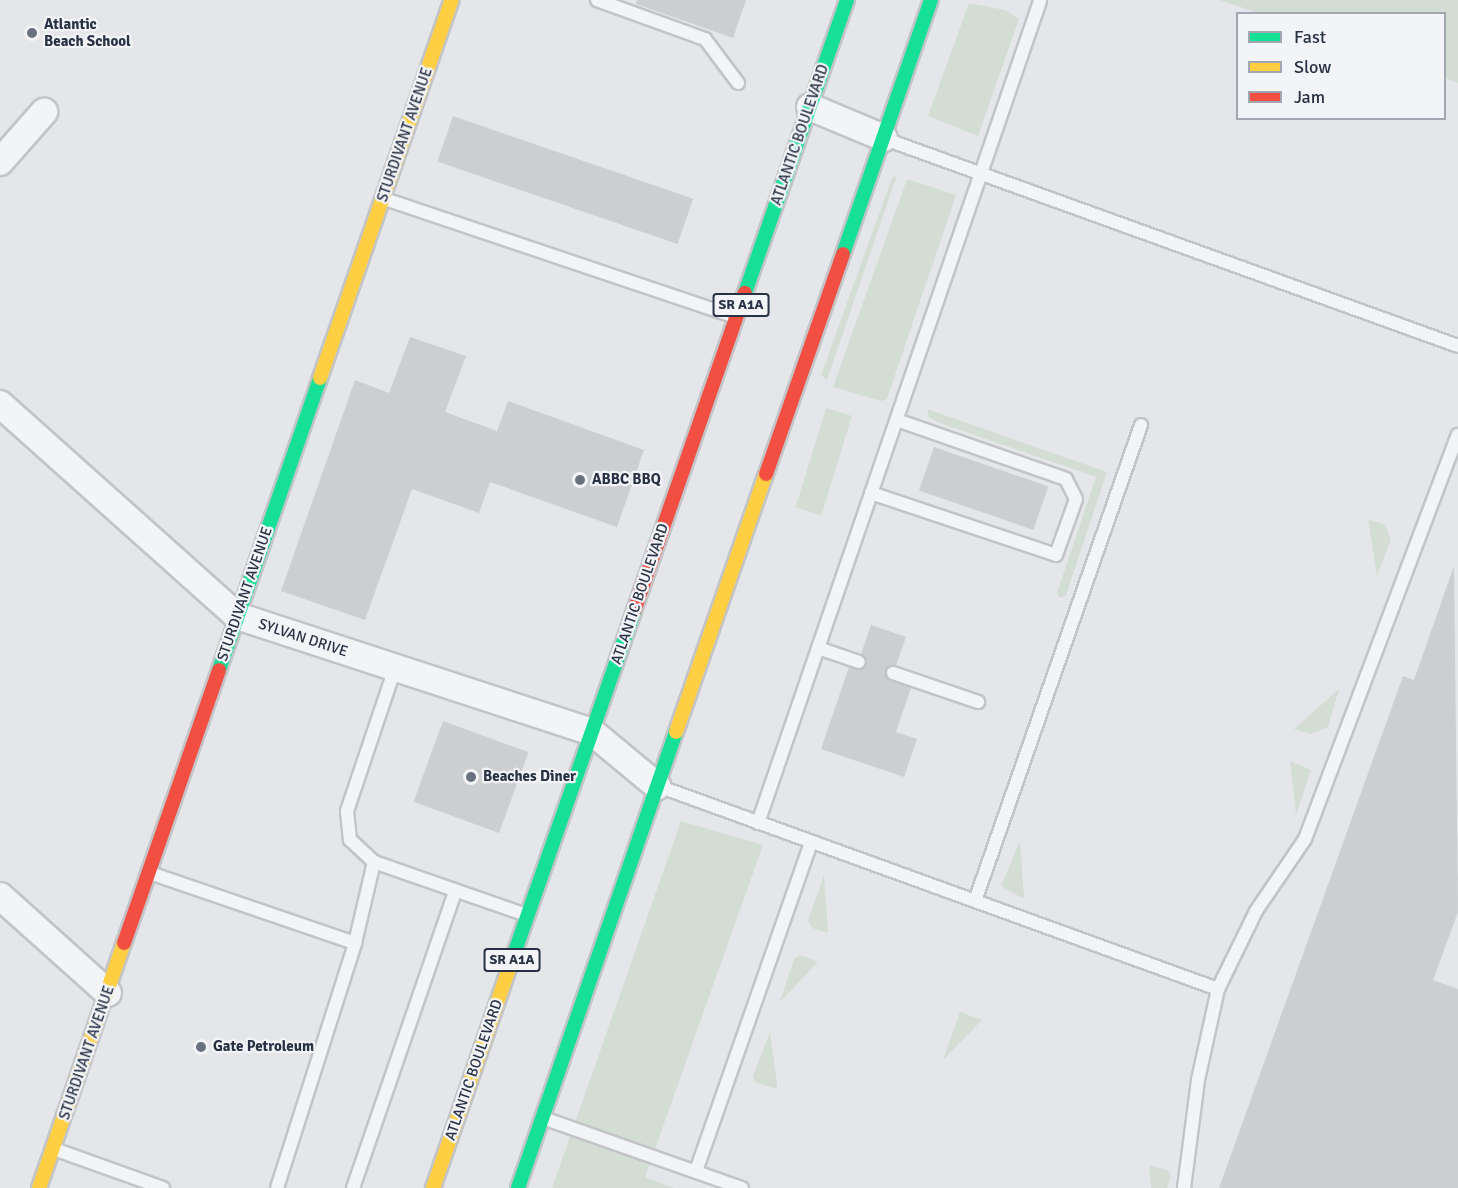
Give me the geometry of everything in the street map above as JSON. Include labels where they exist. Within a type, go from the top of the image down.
[{"type":"main road","name":"STURDIVANT AVENUE","points":[[39,1188],[452,0]]},
{"type":"main road","name":"ATLANTIC BOULEVARD","points":[[433,1188],[847,0]]},
{"type":"main road","points":[[518,1188],[931,0]]},
{"type":"street","points":[[810,107],[884,138]]},
{"type":"street","points":[[0,162],[44,111]]},
{"type":"street","name":"SYLVAN DRIVE","points":[[0,404],[237,616],[592,732],[657,786]]},
{"type":"street","points":[[0,896],[108,993]]},
{"type":"lane","points":[[597,0],[705,39],[738,83]]},
{"type":"lane","points":[[758,823],[1040,2]]},
{"type":"lane","points":[[884,138],[1458,346]]},
{"type":"lane","points":[[382,198],[736,318]]},
{"type":"lane","points":[[871,493],[1056,555],[1076,500],[1066,479],[897,420]]},
{"type":"lane","points":[[975,901],[1141,425]]},
{"type":"lane","points":[[1184,1188],[1198,1080],[1218,989],[1256,911],[1305,839],[1458,435]]},
{"type":"lane","points":[[818,648],[859,662]]},
{"type":"lane","points":[[395,668],[347,811],[350,840],[374,862],[527,916]]},
{"type":"lane","points":[[893,673],[978,702]]},
{"type":"lane","points":[[657,786],[1218,989]]},
{"type":"lane","points":[[696,1171],[811,842]]},
{"type":"lane","points":[[277,1188],[355,943],[374,862]]},
{"type":"lane","points":[[149,873],[355,943]]},
{"type":"lane","points":[[353,1188],[455,891]]},
{"type":"lane","points":[[542,1117],[742,1188]]},
{"type":"lane","points":[[53,1148],[163,1188]]},
{"type":"shaded area","points":[[1220,0],[1458,0],[1458,83],[1446,78],[1446,12],[1255,12]]},
{"type":"shaded area","points":[[969,3],[1005,10],[1019,19],[978,136],[928,116]]},
{"type":"shaded area","points":[[897,175],[827,380],[821,375],[892,178]]},
{"type":"shaded area","points":[[907,179],[956,195],[887,399],[881,401],[833,387]]},
{"type":"shaded area","points":[[826,408],[852,416],[821,515],[796,507]]},
{"type":"shaded area","points":[[927,409],[1107,472],[1066,595],[1060,598],[1057,593],[1096,477],[940,423],[929,417]]},
{"type":"shaded area","points":[[1368,519],[1385,525],[1391,539],[1377,576]]},
{"type":"shaded area","points":[[1339,689],[1328,727],[1311,734],[1294,729]]},
{"type":"shaded area","points":[[1290,761],[1311,770],[1296,815]]},
{"type":"shaded area","points":[[681,821],[763,845],[645,1177],[674,1188],[552,1188]]},
{"type":"shaded area","points":[[1020,841],[1024,896],[1022,898],[1001,886]]},
{"type":"shaded area","points":[[824,875],[828,933],[812,928],[808,921]]},
{"type":"shaded area","points":[[800,955],[818,962],[780,1002],[794,959]]},
{"type":"shaded area","points":[[960,1012],[982,1020],[943,1060]]},
{"type":"shaded area","points":[[770,1032],[777,1089],[755,1082],[753,1076]]},
{"type":"shaded area","points":[[1149,1165],[1167,1170],[1171,1176],[1167,1188],[1151,1188]]},
{"type":"building","points":[[637,0],[746,0],[733,38],[636,4]]},
{"type":"building","points":[[453,116],[693,199],[678,244],[437,161]]},
{"type":"building","points":[[410,337],[466,356],[445,412],[497,431],[508,401],[644,450],[617,527],[490,482],[479,513],[412,489],[365,620],[281,591],[355,380],[389,393]]},
{"type":"building","points":[[934,447],[1048,486],[1033,530],[919,490]]},
{"type":"building","points":[[1454,566],[1458,912],[1433,980],[1458,989],[1458,1188],[1219,1188],[1403,676],[1414,680]]},
{"type":"building","points":[[871,625],[906,637],[896,665],[888,666],[885,674],[911,688],[896,732],[917,739],[904,777],[821,749],[849,667],[860,670],[867,665],[861,654]]},
{"type":"building","name":"Beaches Diner","points":[[443,721],[529,752],[499,833],[414,802]]},
{"type":"traffic: fast","points":[[745,293],[847,0]]},
{"type":"traffic: fast","points":[[843,254],[931,0]]},
{"type":"traffic: fast","points":[[219,670],[320,378]]},
{"type":"traffic: fast","points":[[513,957],[634,611]]},
{"type":"traffic: fast","points":[[518,1188],[676,732]]},
{"type":"traffic: slow","points":[[320,378],[452,0]]},
{"type":"traffic: slow","points":[[676,732],[766,474]]},
{"type":"traffic: slow","points":[[39,1188],[124,943]]},
{"type":"traffic: slow","points":[[433,1188],[513,957]]},
{"type":"traffic: jam","points":[[766,474],[843,254]]},
{"type":"traffic: jam","points":[[634,611],[745,293]]},
{"type":"traffic: jam","points":[[124,943],[219,670]]},
{"type":"place","name":"Atlantic Beach School","points":[[32,33]]},
{"type":"place","name":"ABBC BBQ","points":[[580,480]]},
{"type":"place","name":"Beaches Diner","points":[[471,777]]},
{"type":"place","name":"Gate Petroleum","points":[[201,1047]]}]
